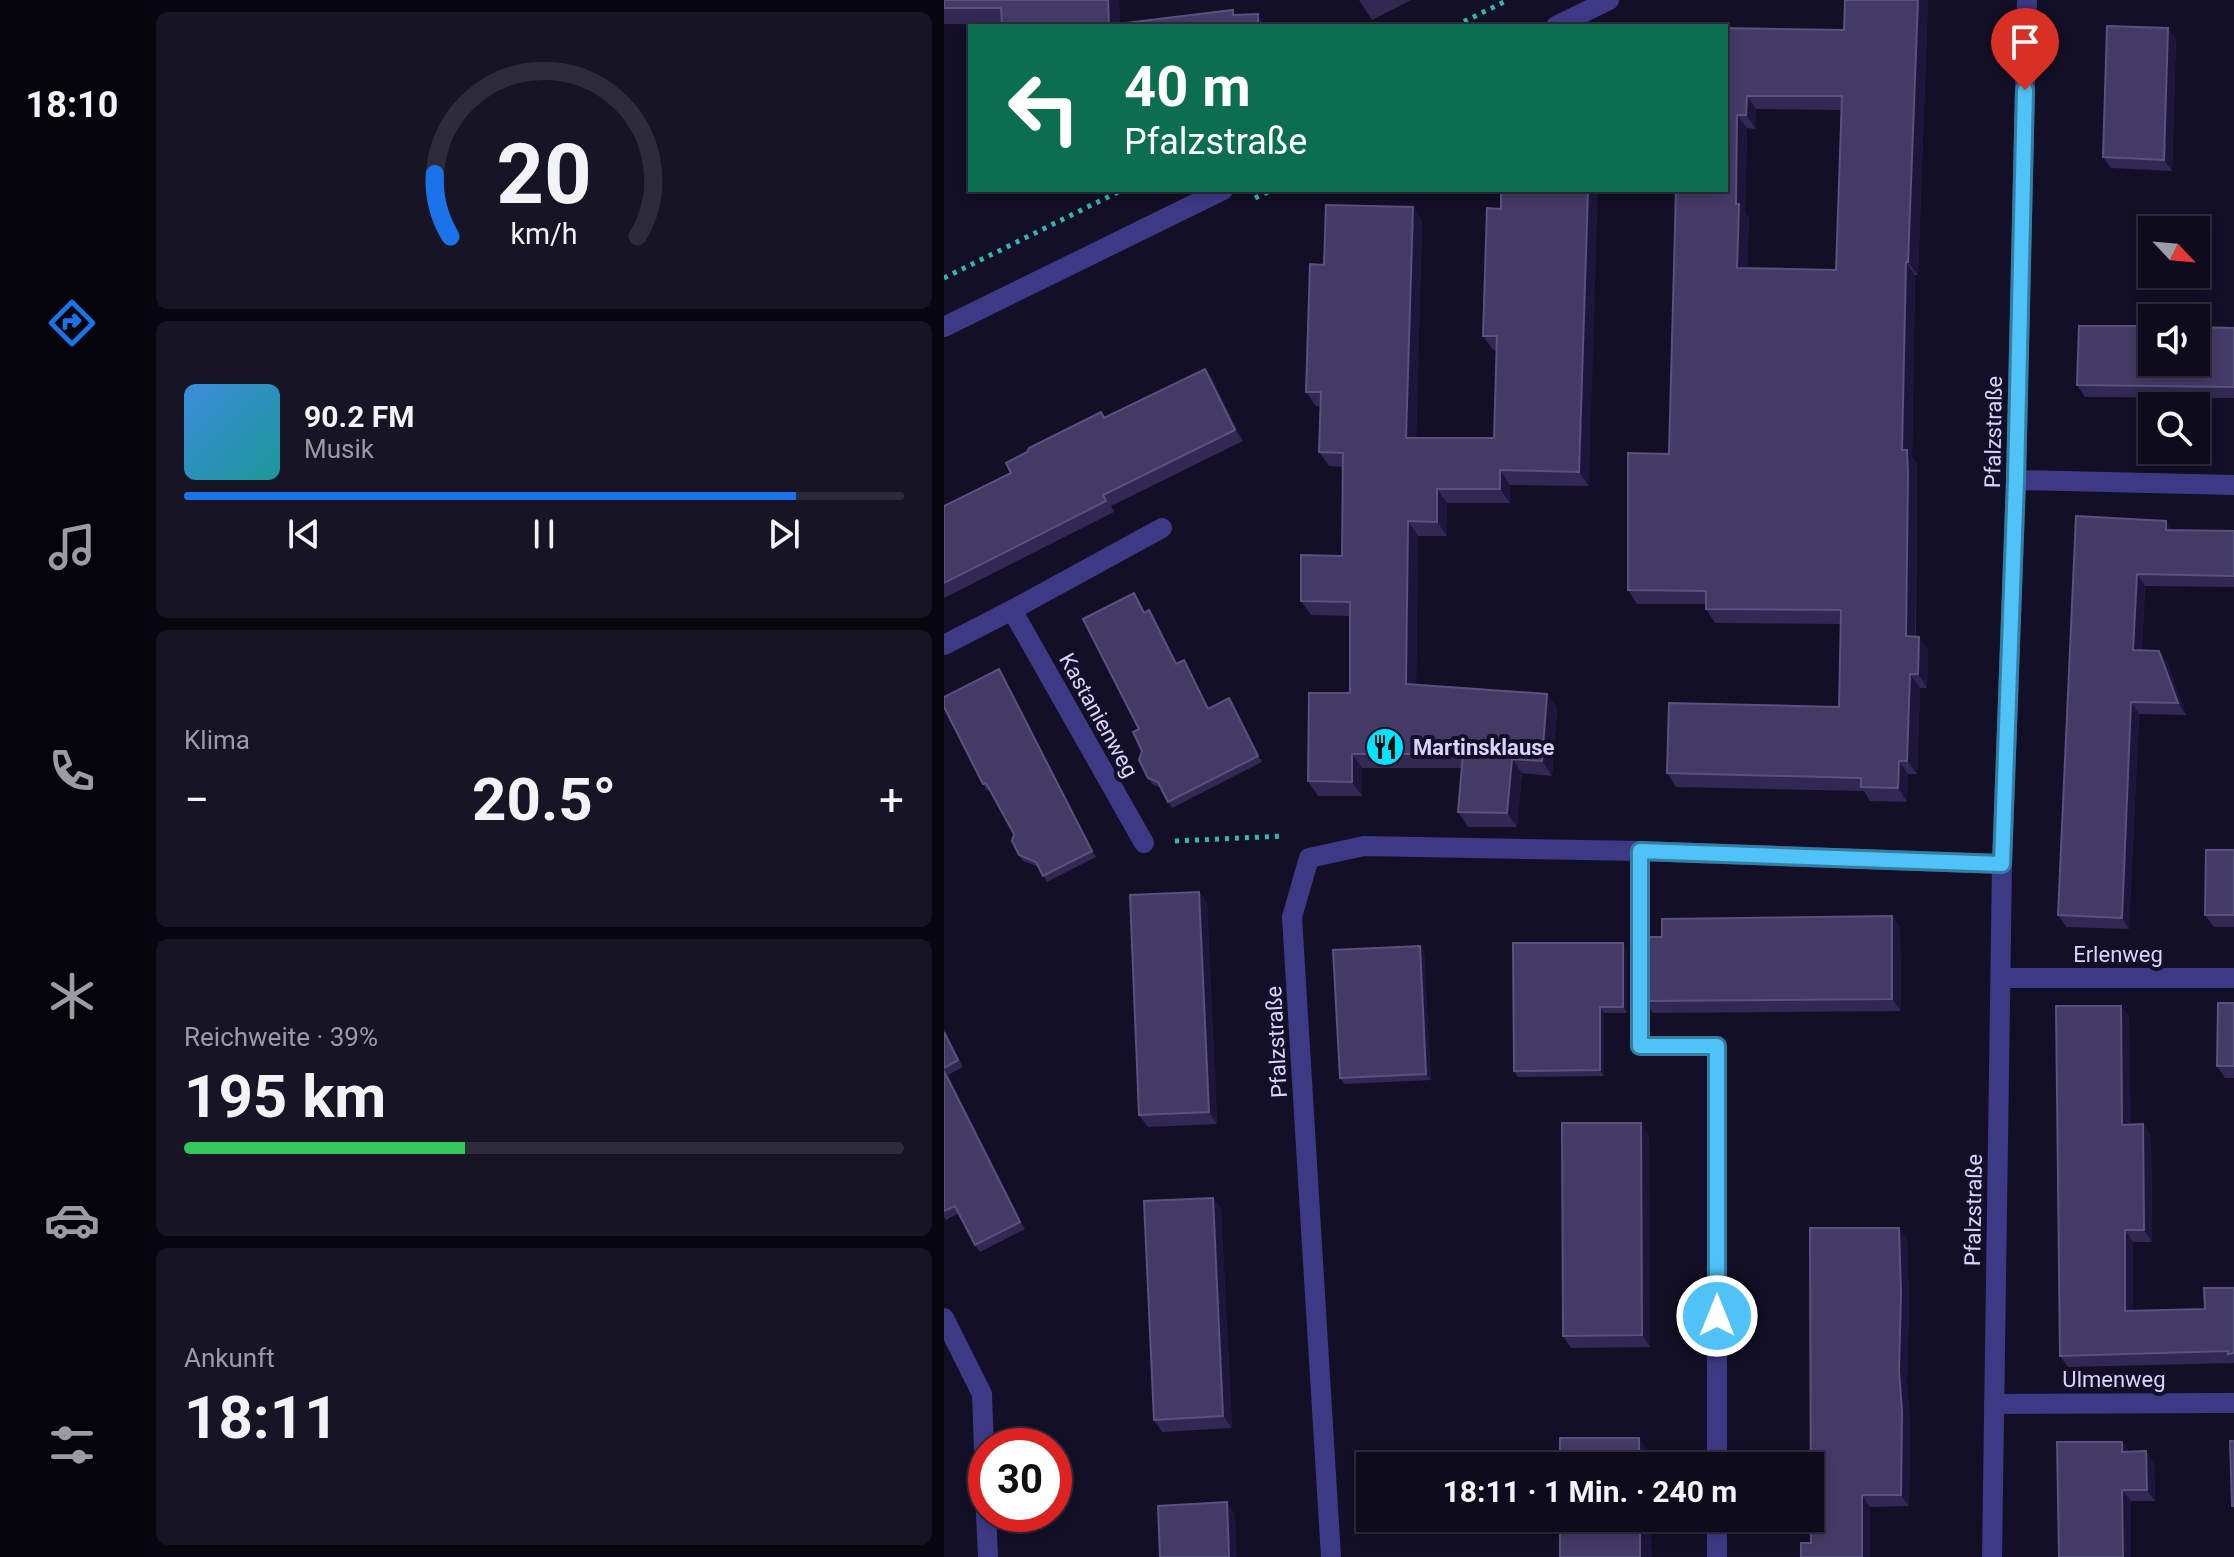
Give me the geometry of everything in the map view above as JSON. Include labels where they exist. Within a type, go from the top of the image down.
[{"type":"street","points":[[1560,24],[1609,0]]},
{"type":"street","name":"Pfalzstraße","points":[[1992,1557],[2002,864],[2016,480],[2027,0]]},
{"type":"street","points":[[944,327],[1219,192]]},
{"type":"street","points":[[2016,480],[2234,485]]},
{"type":"street","points":[[944,645],[1162,528]]},
{"type":"street","name":"Kastanienweg","points":[[1012,610],[1144,843]]},
{"type":"street","points":[[1309,858],[1364,846],[1640,851],[2002,864]]},
{"type":"street","points":[[1640,851],[1640,1046],[1717,1046],[1717,1452]]},
{"type":"street","name":"Pfalzstraße","points":[[1309,858],[1292,917],[1331,1557]]},
{"type":"street","name":"Erlenweg","points":[[2001,978],[2234,978]]},
{"type":"street","points":[[944,1318],[982,1394],[983,1428]]},
{"type":"street","name":"Ulmenweg","points":[[1994,1404],[2234,1403]]},
{"type":"street","points":[[987,1532],[988,1557]]},
{"type":"street","points":[[1717,1532],[1717,1557]]},
{"type":"path","points":[[1459,24],[1508,0]]},
{"type":"path","points":[[944,278],[1118,192]]},
{"type":"path","points":[[1144,843],[1282,835],[1309,858]]},
{"type":"building","points":[[944,0],[1108,0],[1109,24],[1002,24],[1001,8],[944,8]]},
{"type":"building","points":[[1845,0],[1918,0],[1906,262],[1902,450],[1907,450],[1908,473],[1906,636],[1919,637],[1918,674],[1910,674],[1907,761],[1899,761],[1898,788],[1861,787],[1861,778],[1667,773],[1669,703],[1839,707],[1841,610],[1706,609],[1706,591],[1628,590],[1628,453],[1669,454],[1676,192],[1728,192],[1728,28],[1844,30]],"holes":[[[1747,96],[1842,96],[1836,270],[1737,268],[1737,115],[1746,115]]]},
{"type":"building","points":[[1233,10],[1233,15],[1258,14],[1258,24],[1117,24]]},
{"type":"building","points":[[2107,26],[2168,28],[2164,160],[2103,157]]},
{"type":"building","points":[[1501,192],[1588,192],[1579,472],[1500,470],[1500,489],[1437,489],[1437,522],[1408,521],[1406,684],[1547,694],[1542,761],[1512,759],[1507,813],[1458,812],[1463,754],[1352,754],[1352,782],[1308,781],[1309,693],[1350,693],[1350,602],[1301,601],[1301,555],[1342,556],[1343,453],[1319,452],[1321,392],[1306,392],[1310,264],[1324,265],[1326,205],[1413,207],[1406,438],[1494,438],[1497,336],[1483,336],[1487,208],[1501,209]]},
{"type":"building","points":[[2079,326],[2138,326],[2138,376],[2210,376],[2210,327],[2234,328],[2234,387],[2077,385]]},
{"type":"building","points":[[1205,369],[1235,430],[1103,495],[1106,501],[944,583],[944,506],[1011,473],[1006,463],[1029,448],[1101,412],[1104,418]]},
{"type":"building","points":[[2076,516],[2166,521],[2166,530],[2234,531],[2234,576],[2137,574],[2133,650],[2159,651],[2178,703],[2131,702],[2122,918],[2058,915]]},
{"type":"building","points":[[1134,593],[1144,613],[1149,610],[1176,664],[1184,660],[1208,709],[1229,698],[1258,756],[1168,802],[1158,782],[1148,778],[1139,760],[1142,751],[1133,732],[1139,729],[1083,619]]},
{"type":"building","points":[[999,669],[1092,851],[1043,876],[1036,862],[1019,855],[1012,841],[1014,834],[986,783],[983,784],[944,707],[944,697]]},
{"type":"building","points":[[2206,850],[2234,850],[2234,915],[2205,915]]},
{"type":"building","points":[[1199,892],[1209,1112],[1139,1115],[1130,895]]},
{"type":"building","points":[[1892,916],[1892,999],[1645,1001],[1645,937],[1662,937],[1662,919]]},
{"type":"building","points":[[1513,943],[1623,943],[1623,1007],[1600,1007],[1600,1070],[1514,1071]]},
{"type":"building","points":[[1420,946],[1426,1074],[1340,1078],[1333,950]]},
{"type":"building","points":[[2218,1003],[2234,1003],[2234,1066],[2217,1066]]},
{"type":"building","points":[[2056,1006],[2121,1006],[2122,1125],[2143,1124],[2144,1230],[2125,1230],[2125,1311],[2205,1309],[2204,1288],[2234,1288],[2234,1353],[2060,1356]]},
{"type":"building","points":[[944,1032],[958,1060],[944,1068]]},
{"type":"building","points":[[944,1071],[1020,1222],[975,1245],[955,1206],[944,1211]]},
{"type":"building","points":[[1562,1123],[1641,1123],[1642,1335],[1563,1336]]},
{"type":"building","points":[[1213,1198],[1223,1416],[1154,1420],[1144,1201]]},
{"type":"building","points":[[1810,1228],[1899,1228],[1901,1495],[1862,1495],[1862,1557],[1801,1557],[1801,1543],[1811,1543],[1811,1532],[1824,1532],[1824,1452],[1811,1452]]},
{"type":"building","points":[[1560,1438],[1639,1438],[1639,1452],[1560,1452]]},
{"type":"building","points":[[2230,1441],[2234,1441],[2234,1506],[2232,1506]]},
{"type":"building","points":[[2057,1442],[2122,1442],[2122,1452],[2146,1451],[2147,1490],[2122,1490],[2123,1557],[2059,1557]]},
{"type":"building","points":[[1227,1502],[1229,1557],[1160,1557],[1158,1506]]},
{"type":"building","points":[[1560,1532],[1640,1532],[1640,1557],[1560,1557]]},
{"type":"place","name":"Martinsklause","points":[[1385,747]]},
{"type":"route","points":[[1717,1316],[1717,1046],[1640,1046],[1640,851],[2002,864],[2016,480],[2025,90]]}]
